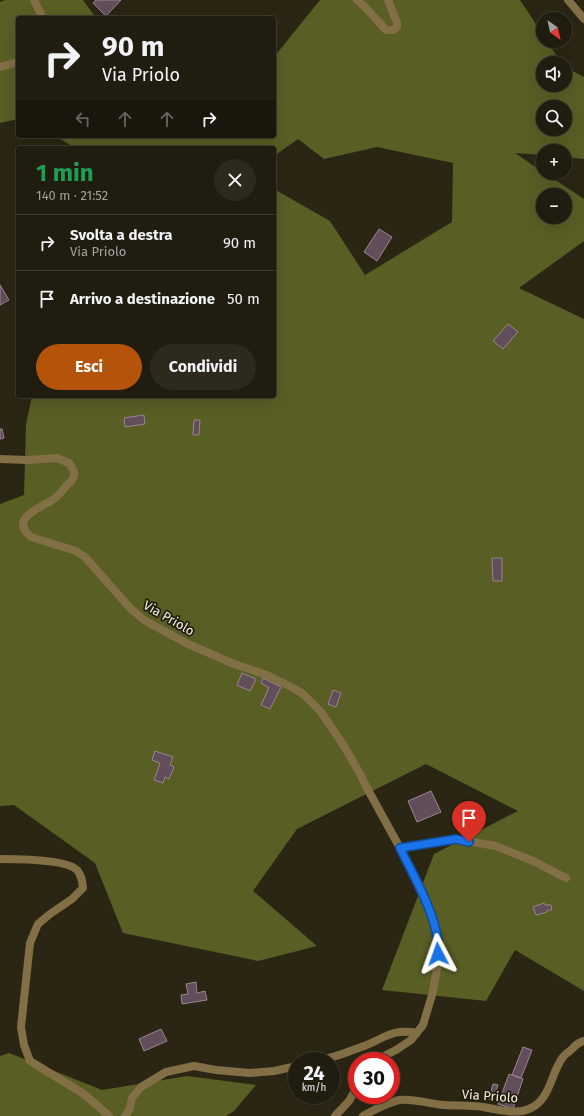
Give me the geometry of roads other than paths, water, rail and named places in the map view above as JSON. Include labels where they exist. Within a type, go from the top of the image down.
[{"type":"street","points":[[34,0],[42,16]]},
{"type":"street","points":[[357,0],[386,30],[392,30],[397,27],[397,23],[388,0]]},
{"type":"street","points":[[568,0],[584,19]]},
{"type":"street","points":[[0,67],[16,63]]},
{"type":"street","name":"Via Priolo","points":[[0,458],[27,460],[58,458],[70,463],[74,471],[74,477],[54,499],[27,515],[23,524],[25,532],[31,537],[76,551],[85,557],[130,608],[148,623],[186,643],[234,664],[267,675],[295,689],[310,700],[321,712],[344,746],[400,848],[428,907],[436,929],[439,944],[438,964],[432,995],[423,1025],[411,1040],[392,1052]]},
{"type":"street","points":[[400,848],[456,839],[496,846],[533,861],[566,878]]},
{"type":"street","points":[[0,858],[39,860],[65,864],[76,869],[82,876],[83,888],[72,899],[38,924],[30,943],[22,1027],[24,1046],[30,1061],[84,1094],[109,1116]]},
{"type":"street","points":[[340,1055],[366,1046],[382,1037],[396,1032],[409,1032],[417,1034]]},
{"type":"street","name":"Via Priolo","points":[[363,1116],[387,1104],[399,1100],[414,1100],[443,1105],[474,1106],[509,1111],[528,1109],[542,1100],[563,1058],[580,1042],[584,1041]]},
{"type":"street","points":[[125,1116],[130,1108],[132,1098],[141,1086],[166,1072],[194,1066],[216,1070],[250,1073],[288,1068]]},
{"type":"street","points":[[335,1116],[348,1103]]}]
